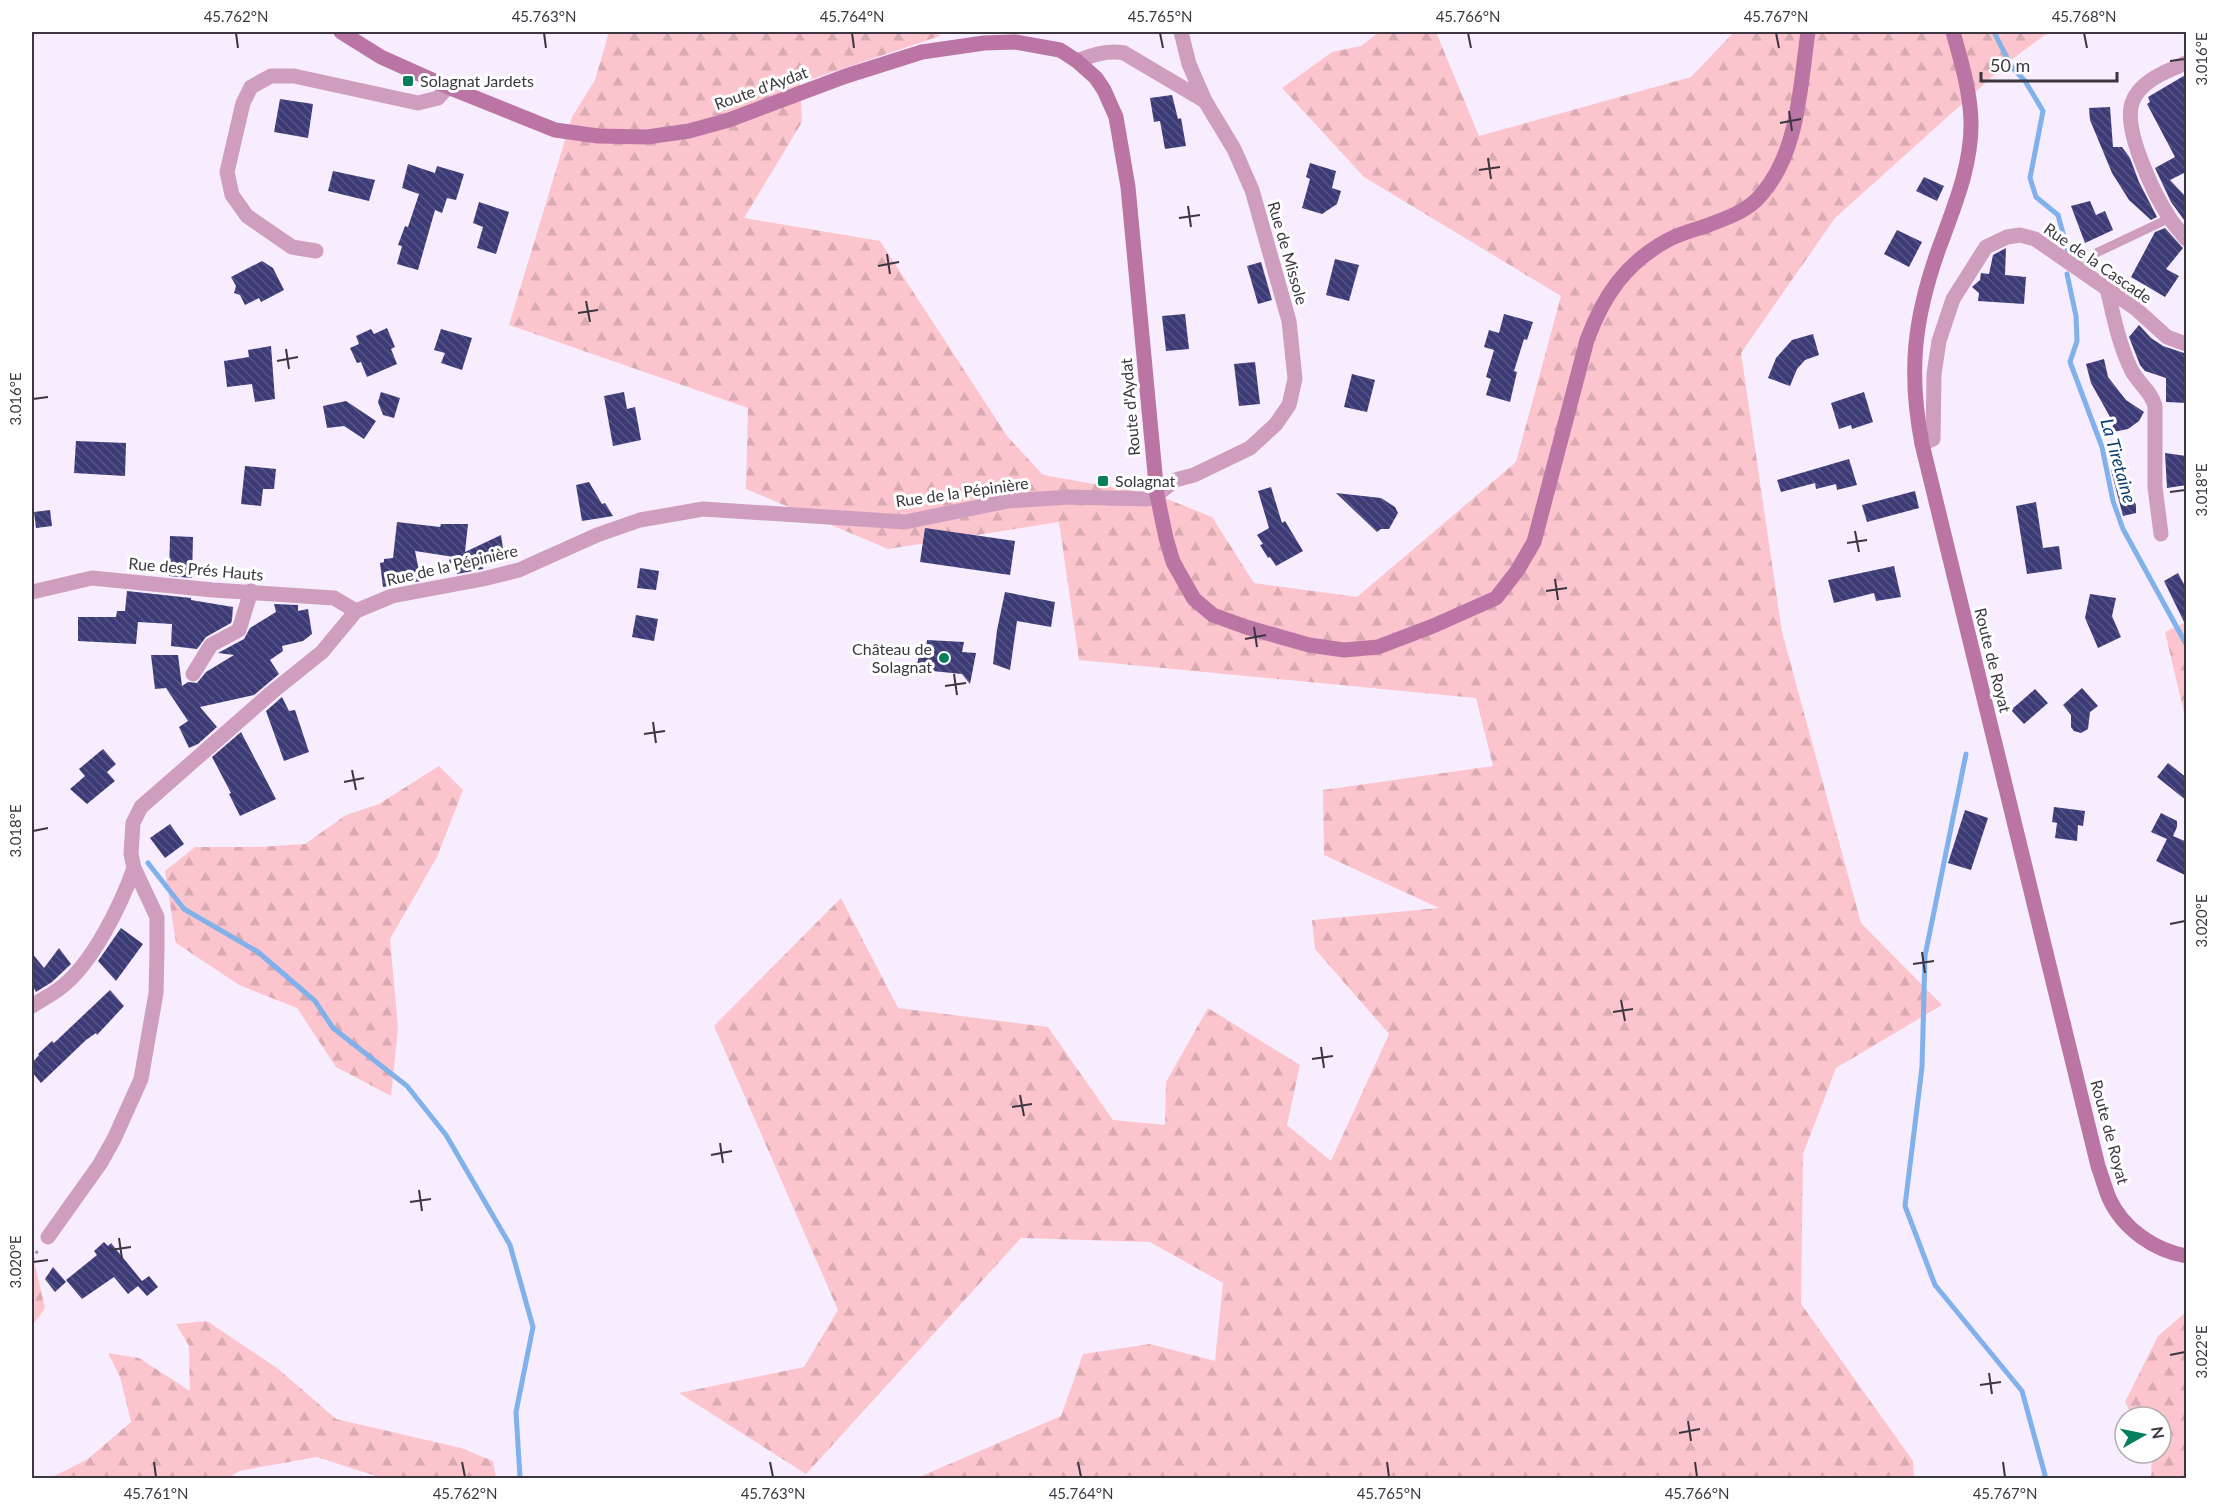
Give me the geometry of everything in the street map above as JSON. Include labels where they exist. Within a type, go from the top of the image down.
[{"type":"main road","name":"Route d'Aydat","points":[[340,32],[381,57],[448,87],[555,130],[598,136],[647,137],[689,131],[729,120],[846,76],[922,52],[984,43],[1015,42],[1060,50],[1096,78],[1116,117],[1129,198],[1157,495],[1173,562],[1194,599],[1213,615],[1309,645],[1344,650],[1378,647],[1496,598],[1517,571],[1534,542],[1587,340],[1597,313],[1611,288],[1638,260],[1668,240],[1746,209],[1761,196],[1772,181],[1787,149],[1797,108],[1808,32]]},
{"type":"main road","name":"Route de Royat","points":[[1953,32],[1966,81],[1971,121],[1968,160],[1956,205],[1925,293],[1914,344],[1914,392],[1922,444],[2098,1166],[2110,1199],[2127,1223],[2145,1240],[2170,1253],[2187,1256]]},
{"type":"street","points":[[1181,32],[1190,64],[1205,101]]},
{"type":"street","name":"Rue de Missole","points":[[1077,61],[1095,54],[1124,53],[1205,101],[1234,149],[1252,190],[1289,321],[1295,379],[1289,405],[1276,424],[1251,448],[1194,475],[1175,480],[1157,495]]},
{"type":"street","points":[[2187,63],[2158,75],[2141,89],[2132,104],[2132,135],[2170,218],[2187,239]]},
{"type":"street","points":[[316,252],[292,247],[247,216],[232,195],[227,172],[243,103],[251,87],[271,76],[294,76],[418,102],[438,98],[448,87]]},
{"type":"street","name":"Rue de la Cascade","points":[[1922,444],[1933,439],[1934,374],[1939,341],[1953,299],[1986,247],[2007,237],[2020,235],[2035,239],[2135,308],[2167,337],[2187,344]]},
{"type":"street","points":[[2108,289],[2124,354],[2134,375],[2152,395],[2155,406],[2155,487],[2161,534]]},
{"type":"street","name":"Rue de la Pépinière","points":[[48,1237],[100,1164],[141,1079],[156,993],[157,917],[131,854],[133,823],[141,807],[271,693],[322,652],[356,611],[392,596],[519,570],[597,535],[640,520],[703,509],[905,522],[1008,501],[1070,497],[1148,499],[1157,495]]},
{"type":"street","name":"Rue des Prés Hauts","points":[[32,592],[92,578],[213,590],[334,598],[356,611]]},
{"type":"street","points":[[194,674],[211,645],[239,630],[251,591]]},
{"type":"street","points":[[32,1006],[61,988],[83,963],[123,901],[135,868]]},
{"type":"lane","points":[[2081,271],[2096,253],[2170,218]]},
{"type":"green space","points":[[609,32],[937,32],[940,36],[800,83],[802,122],[744,218],[880,241],[1007,436],[1043,475],[1157,495],[1212,517],[1254,583],[1357,597],[1516,462],[1561,296],[1364,177],[1282,88],[1332,52],[1361,46],[1379,32],[1436,32],[1479,136],[1691,77],[1734,32],[2049,32],[2012,59],[1835,218],[1741,353],[1782,632],[1861,923],[1942,1005],[1836,1068],[1803,1154],[1801,1304],[1913,1461],[1914,1478],[917,1478],[1061,1416],[1083,1354],[1150,1344],[1215,1361],[1223,1283],[1150,1242],[1021,1238],[806,1474],[679,1393],[804,1367],[838,1310],[714,1026],[841,898],[898,1008],[1048,1027],[1113,1120],[1165,1125],[1166,1082],[1208,1008],[1300,1065],[1287,1125],[1331,1161],[1389,1034],[1315,949],[1312,920],[1439,908],[1324,855],[1323,790],[1493,766],[1476,698],[1079,660],[1059,522],[888,549],[746,489],[748,408],[509,325],[572,117],[595,80]]},
{"type":"green space","points":[[2186,622],[2186,721],[2165,632]]},
{"type":"green space","points":[[439,766],[463,790],[437,857],[390,939],[398,1028],[391,1096],[336,1067],[297,1008],[239,985],[176,943],[165,871],[195,847],[305,844],[346,815],[379,804]]},
{"type":"green space","points":[[32,1253],[45,1308],[32,1326]]},
{"type":"green space","points":[[2186,1312],[2186,1478],[2151,1478],[2152,1465],[2173,1465],[2173,1405],[2127,1405],[2125,1402],[2158,1336]]},
{"type":"green space","points":[[207,1321],[277,1368],[336,1419],[461,1448],[493,1461],[496,1478],[382,1478],[317,1457],[239,1471],[229,1478],[50,1478],[88,1459],[131,1422],[120,1377],[108,1353],[139,1358],[190,1391],[189,1346],[176,1324]]},
{"type":"building","points":[[2187,74],[2187,178],[2184,173],[2170,180],[2187,198],[2187,224],[2171,202],[2155,168],[2175,157],[2147,104],[2150,102],[2148,97]]},
{"type":"building","points":[[1172,95],[1178,119],[1181,118],[1186,146],[1165,149],[1160,121],[1154,122],[1150,98]]},
{"type":"building","points":[[280,99],[313,104],[308,138],[274,132]]},
{"type":"building","points":[[2110,107],[2113,147],[2122,147],[2130,158],[2139,182],[2157,217],[2151,220],[2129,200],[2112,173],[2090,120],[2089,108]]},
{"type":"building","points":[[1310,163],[1336,171],[1332,188],[1341,191],[1337,204],[1322,214],[1302,208],[1310,179],[1306,177]]},
{"type":"building","points":[[408,164],[435,173],[437,166],[464,174],[456,200],[447,198],[442,213],[435,210],[418,270],[397,264],[402,246],[398,245],[405,226],[408,227],[419,194],[402,188]]},
{"type":"building","points":[[333,171],[375,180],[369,201],[328,191]]},
{"type":"building","points":[[1924,177],[1944,186],[1937,201],[1916,191]]},
{"type":"building","points":[[2090,201],[2096,215],[2105,211],[2113,230],[2085,243],[2071,206]]},
{"type":"building","points":[[479,202],[509,212],[496,254],[477,248],[483,227],[473,223]]},
{"type":"building","points":[[2165,228],[2183,248],[2166,269],[2179,276],[2165,297],[2131,277],[2155,232]]},
{"type":"building","points":[[1897,230],[1922,242],[1909,267],[1884,254]]},
{"type":"building","points":[[2006,248],[2005,275],[2026,277],[2024,304],[1978,301],[1979,293],[1972,287],[1980,280],[1981,273],[1989,274],[1993,255]]},
{"type":"building","points":[[1335,259],[1359,265],[1349,301],[1326,295]]},
{"type":"building","points":[[262,261],[273,268],[284,290],[261,302],[259,298],[245,305],[240,295],[234,293],[236,286],[231,277]]},
{"type":"building","points":[[1261,262],[1272,300],[1258,304],[1247,266]]},
{"type":"building","points":[[1185,314],[1189,349],[1166,351],[1162,316]]},
{"type":"building","points":[[1504,314],[1533,322],[1527,340],[1524,339],[1514,371],[1517,372],[1510,402],[1486,395],[1491,379],[1486,377],[1494,350],[1484,347],[1489,330],[1499,333]]},
{"type":"building","points":[[2139,325],[2151,338],[2163,346],[2187,354],[2187,403],[2166,402],[2166,378],[2145,371],[2140,365],[2129,337]]},
{"type":"building","points":[[387,328],[395,347],[391,349],[397,364],[367,377],[361,362],[357,363],[350,348],[359,344],[356,336],[371,329],[374,334]]},
{"type":"building","points":[[441,329],[472,338],[462,370],[441,363],[445,353],[434,350]]},
{"type":"building","points":[[1813,334],[1819,355],[1805,360],[1797,369],[1790,386],[1768,378],[1776,358],[1792,340]]},
{"type":"building","points":[[271,346],[275,399],[255,402],[252,384],[227,387],[224,361],[249,357],[248,350]]},
{"type":"building","points":[[2104,359],[2108,377],[2126,400],[2144,412],[2139,421],[2128,429],[2108,433],[2114,424],[2091,383],[2086,364]]},
{"type":"building","points":[[1255,362],[1260,404],[1239,406],[1234,364]]},
{"type":"building","points":[[1352,374],[1375,380],[1367,412],[1344,407]]},
{"type":"building","points":[[381,392],[400,398],[394,418],[383,415],[378,402]]},
{"type":"building","points":[[624,392],[627,409],[635,407],[641,440],[613,446],[604,396]]},
{"type":"building","points":[[1864,392],[1873,422],[1852,429],[1851,425],[1839,429],[1831,403]]},
{"type":"building","points":[[346,401],[376,421],[364,439],[344,426],[327,428],[323,406]]},
{"type":"building","points":[[76,441],[126,443],[125,476],[74,473]]},
{"type":"building","points":[[2165,453],[2186,456],[2184,464],[2187,485],[2167,488]]},
{"type":"building","points":[[1849,459],[1857,485],[1837,490],[1836,484],[1816,489],[1815,483],[1781,492],[1777,480]]},
{"type":"building","points":[[245,466],[276,469],[274,489],[263,489],[261,506],[241,504]]},
{"type":"building","points":[[2118,468],[2136,505],[2136,513],[2123,516],[2111,470]]},
{"type":"building","points":[[589,482],[602,504],[605,503],[613,516],[582,521],[576,485]]},
{"type":"building","points":[[1271,487],[1282,523],[1285,521],[1303,551],[1276,566],[1260,545],[1263,544],[1257,535],[1269,528],[1258,491]]},
{"type":"building","points":[[1915,491],[1919,508],[1867,522],[1862,505]]},
{"type":"building","points":[[1336,493],[1381,498],[1395,507],[1398,513],[1389,529],[1381,529],[1377,532]]},
{"type":"building","points":[[2036,502],[2043,548],[2059,546],[2062,569],[2027,574],[2016,506]]},
{"type":"building","points":[[50,510],[52,526],[36,528],[34,512]]},
{"type":"building","points":[[397,522],[440,527],[441,524],[468,524],[465,552],[501,535],[504,555],[482,558],[483,569],[457,574],[457,562],[450,563],[449,560],[454,557],[415,551],[421,581],[383,587],[380,563],[384,562],[384,559],[393,558]]},
{"type":"building","points":[[925,528],[1015,541],[1010,575],[920,562]]},
{"type":"building","points":[[170,536],[193,537],[192,578],[169,576]]},
{"type":"building","points":[[1894,566],[1901,597],[1876,601],[1874,593],[1834,603],[1828,580]]},
{"type":"building","points":[[640,568],[659,571],[656,590],[637,588]]},
{"type":"building","points":[[2178,573],[2187,590],[2187,628],[2164,581]]},
{"type":"building","points":[[127,591],[191,598],[191,600],[233,607],[232,620],[231,623],[206,637],[197,649],[171,646],[172,624],[138,622],[136,644],[78,641],[78,617],[116,617],[117,611],[125,611]]},
{"type":"building","points":[[1005,592],[1055,602],[1051,627],[1017,621],[1010,670],[993,664]]},
{"type":"building","points":[[2090,594],[2116,598],[2112,616],[2121,637],[2098,648],[2085,618]]},
{"type":"building","points":[[274,604],[298,605],[298,611],[308,609],[312,634],[303,641],[282,646],[283,651],[270,660],[279,674],[254,695],[200,707],[217,727],[198,744],[189,748],[179,727],[188,721],[166,688],[155,689],[151,655],[178,655],[182,686],[188,682],[197,683],[206,672],[234,655],[218,653],[244,639],[250,628],[276,612]]},
{"type":"building","points":[[636,615],[658,619],[654,641],[632,637]]},
{"type":"building","name":"Château de Solagnat","points":[[927,640],[964,642],[962,652],[976,653],[970,684],[962,674],[912,669],[918,661],[919,649],[926,649]]},
{"type":"building","points":[[2082,688],[2098,706],[2090,712],[2088,729],[2081,733],[2074,731],[2071,727],[2071,715],[2063,705]]},
{"type":"building","points":[[2035,689],[2048,703],[2024,724],[2011,710]]},
{"type":"building","points":[[282,697],[289,711],[295,710],[309,752],[284,761],[266,711]]},
{"type":"building","points":[[241,732],[276,799],[240,816],[212,757]]},
{"type":"building","points":[[103,749],[116,764],[107,772],[115,781],[87,804],[70,789],[85,776],[79,769]]},
{"type":"building","points":[[2168,763],[2187,778],[2187,801],[2157,777]]},
{"type":"building","points":[[2054,807],[2085,811],[2083,826],[2078,825],[2077,841],[2055,838],[2057,823],[2052,822]]},
{"type":"building","points":[[1965,810],[1988,818],[1971,870],[1948,863]]},
{"type":"building","points":[[2161,813],[2177,821],[2173,836],[2187,842],[2187,876],[2156,861],[2167,839],[2151,832]]},
{"type":"building","points":[[170,824],[184,844],[165,858],[150,838]]},
{"type":"building","points":[[121,928],[143,944],[116,981],[98,961]]},
{"type":"building","points":[[59,948],[71,964],[52,982],[36,992],[32,985],[32,953],[44,968]]},
{"type":"building","points":[[110,990],[124,1006],[97,1035],[96,1033],[86,1040],[41,1083],[32,1072],[32,1063],[38,1054],[52,1041],[54,1043]]},
{"type":"building","points":[[104,1242],[108,1246],[111,1243],[142,1281],[149,1276],[158,1287],[147,1296],[138,1286],[128,1294],[114,1277],[82,1299],[66,1280],[97,1255],[94,1251]]},
{"type":"building","points":[[53,1267],[66,1282],[55,1292],[45,1279]]},
{"type":"waterway","name":"La Tiretaine","points":[[1994,32],[2011,66],[2025,81],[2043,111],[2030,178],[2036,197],[2058,215],[2068,252]]},
{"type":"waterway","name":"La Tiretaine","points":[[2067,274],[2076,316],[2077,341],[2070,362],[2102,447],[2113,501],[2123,529],[2186,644]]},
{"type":"waterway","points":[[1966,754],[1925,956],[1922,1067],[1905,1206],[1935,1285],[2022,1391],[2044,1478]]},
{"type":"waterway","points":[[148,863],[184,909],[258,952],[315,1001],[333,1028],[407,1086],[446,1135],[510,1245],[533,1327],[516,1412],[520,1478]]},
{"type":"place","name":"Solagnat Jardets","points":[[408,81]]},
{"type":"place","name":"Solagnat","points":[[1103,481]]},
{"type":"place","name":"Château de Solagnat","points":[[944,658]]}]
